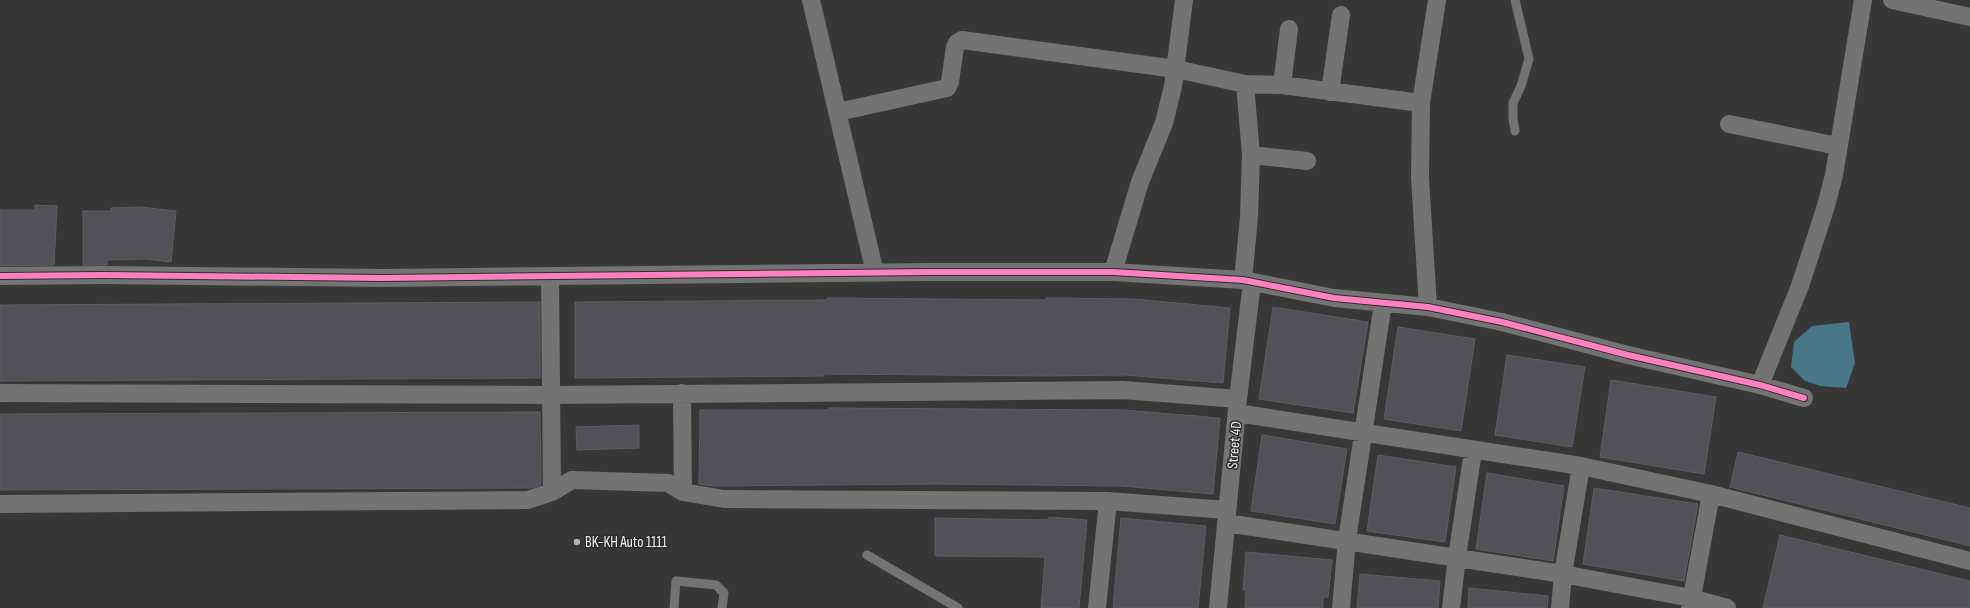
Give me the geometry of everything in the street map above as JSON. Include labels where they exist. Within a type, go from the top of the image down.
[{"type":"street","points":[[811,0],[876,273]]},
{"type":"street","points":[[1113,272],[1140,182],[1164,123],[1176,69],[1184,0]]},
{"type":"street","points":[[1428,307],[1420,178],[1421,103],[1437,0]]},
{"type":"street","points":[[1760,385],[1800,286],[1826,206],[1834,175],[1863,0]]},
{"type":"street","points":[[1892,0],[1970,17]]},
{"type":"street","points":[[1330,92],[1341,15]]},
{"type":"street","points":[[1282,85],[1289,29]]},
{"type":"street","points":[[838,112],[947,88],[950,82],[955,48],[957,43],[962,40],[1176,69],[1245,84],[1282,85],[1421,103]]},
{"type":"street","name":"Street 4D","points":[[1218,608],[1248,281],[1251,155],[1245,84]]},
{"type":"street","points":[[1729,124],[1838,146]]},
{"type":"street","points":[[1251,155],[1307,161]]},
{"type":"street","points":[[0,276],[104,275],[382,278],[1113,272],[1248,281],[1334,298],[1428,307],[1502,322],[1628,355],[1760,385],[1804,398]]},
{"type":"street","points":[[550,276],[552,492]]},
{"type":"street","points":[[1340,608],[1347,540],[1362,433],[1383,302]]},
{"type":"street","points":[[0,393],[552,396],[682,393],[1123,390],[1237,406],[1362,433],[1473,451],[1581,466],[1711,494],[1970,561]]},
{"type":"street","points":[[682,393],[683,492]]},
{"type":"street","points":[[1451,608],[1473,451]]},
{"type":"street","points":[[1560,608],[1581,466]]},
{"type":"street","points":[[0,504],[528,500],[552,492],[572,480],[668,483],[683,492],[724,499],[1108,501],[1227,516],[1347,540],[1564,574],[1691,603],[1727,608]]},
{"type":"street","points":[[1691,603],[1711,494]]},
{"type":"street","points":[[1097,608],[1108,501]]},
{"type":"lane","points":[[1515,0],[1529,59],[1521,86],[1514,102],[1513,119],[1515,131]]},
{"type":"lane","points":[[867,555],[943,604],[958,608]]},
{"type":"lane","points":[[674,608],[676,581],[716,585],[724,593],[722,608]]},
{"type":"water","points":[[1849,322],[1855,363],[1846,388],[1821,386],[1805,381],[1791,367],[1794,342],[1812,326]]},
{"type":"building","points":[[35,205],[57,206],[54,265],[0,266],[0,210],[35,210]]},
{"type":"building","points":[[140,207],[176,211],[171,262],[146,259],[107,260],[107,265],[83,265],[83,211],[111,211],[111,208]]},
{"type":"building","points":[[827,298],[1046,300],[1046,298],[1134,299],[1230,308],[1223,383],[1125,375],[1044,376],[824,374],[824,376],[575,378],[575,302],[827,300]]},
{"type":"building","points":[[540,302],[540,378],[0,381],[0,305]]},
{"type":"building","points":[[1273,307],[1368,322],[1353,413],[1259,399]]},
{"type":"building","points":[[1398,327],[1475,339],[1461,431],[1384,419]]},
{"type":"building","points":[[1507,355],[1585,367],[1572,447],[1495,435]]},
{"type":"building","points":[[1611,380],[1716,397],[1704,474],[1600,457]]},
{"type":"building","points":[[829,408],[1124,410],[1220,418],[1213,494],[1121,486],[937,484],[713,486],[699,484],[700,410],[829,410]]},
{"type":"building","points":[[540,412],[541,485],[532,488],[0,490],[0,414]]},
{"type":"building","points":[[639,425],[639,448],[577,450],[576,427]]},
{"type":"building","points":[[1262,435],[1347,449],[1335,524],[1251,511]]},
{"type":"building","points":[[1738,452],[1970,508],[1970,546],[1730,487]]},
{"type":"building","points":[[1378,455],[1456,467],[1445,542],[1367,531]]},
{"type":"building","points":[[1487,473],[1564,486],[1553,561],[1476,549]]},
{"type":"building","points":[[1594,488],[1698,504],[1684,581],[1583,564]]},
{"type":"building","points":[[1049,517],[1087,520],[1079,608],[1041,608],[1045,557],[935,556],[935,518],[1049,520]]},
{"type":"building","points":[[1121,518],[1206,526],[1198,608],[1113,608]]},
{"type":"building","points":[[1780,535],[1970,581],[1970,608],[1763,608]]},
{"type":"building","points":[[1246,552],[1332,560],[1328,597],[1323,597],[1323,608],[1245,608],[1246,590],[1243,590]]},
{"type":"building","points":[[1360,574],[1440,581],[1438,608],[1357,608]]},
{"type":"building","points":[[1469,588],[1548,596],[1547,608],[1468,608]]},
{"type":"cycle path","points":[[0,276],[104,275],[382,278],[929,272],[1113,272],[1243,280],[1334,298],[1428,307],[1502,322],[1628,355],[1760,385],[1804,398]]},
{"type":"place","name":"BK-KH Auto 1111","points":[[577,542]]}]
